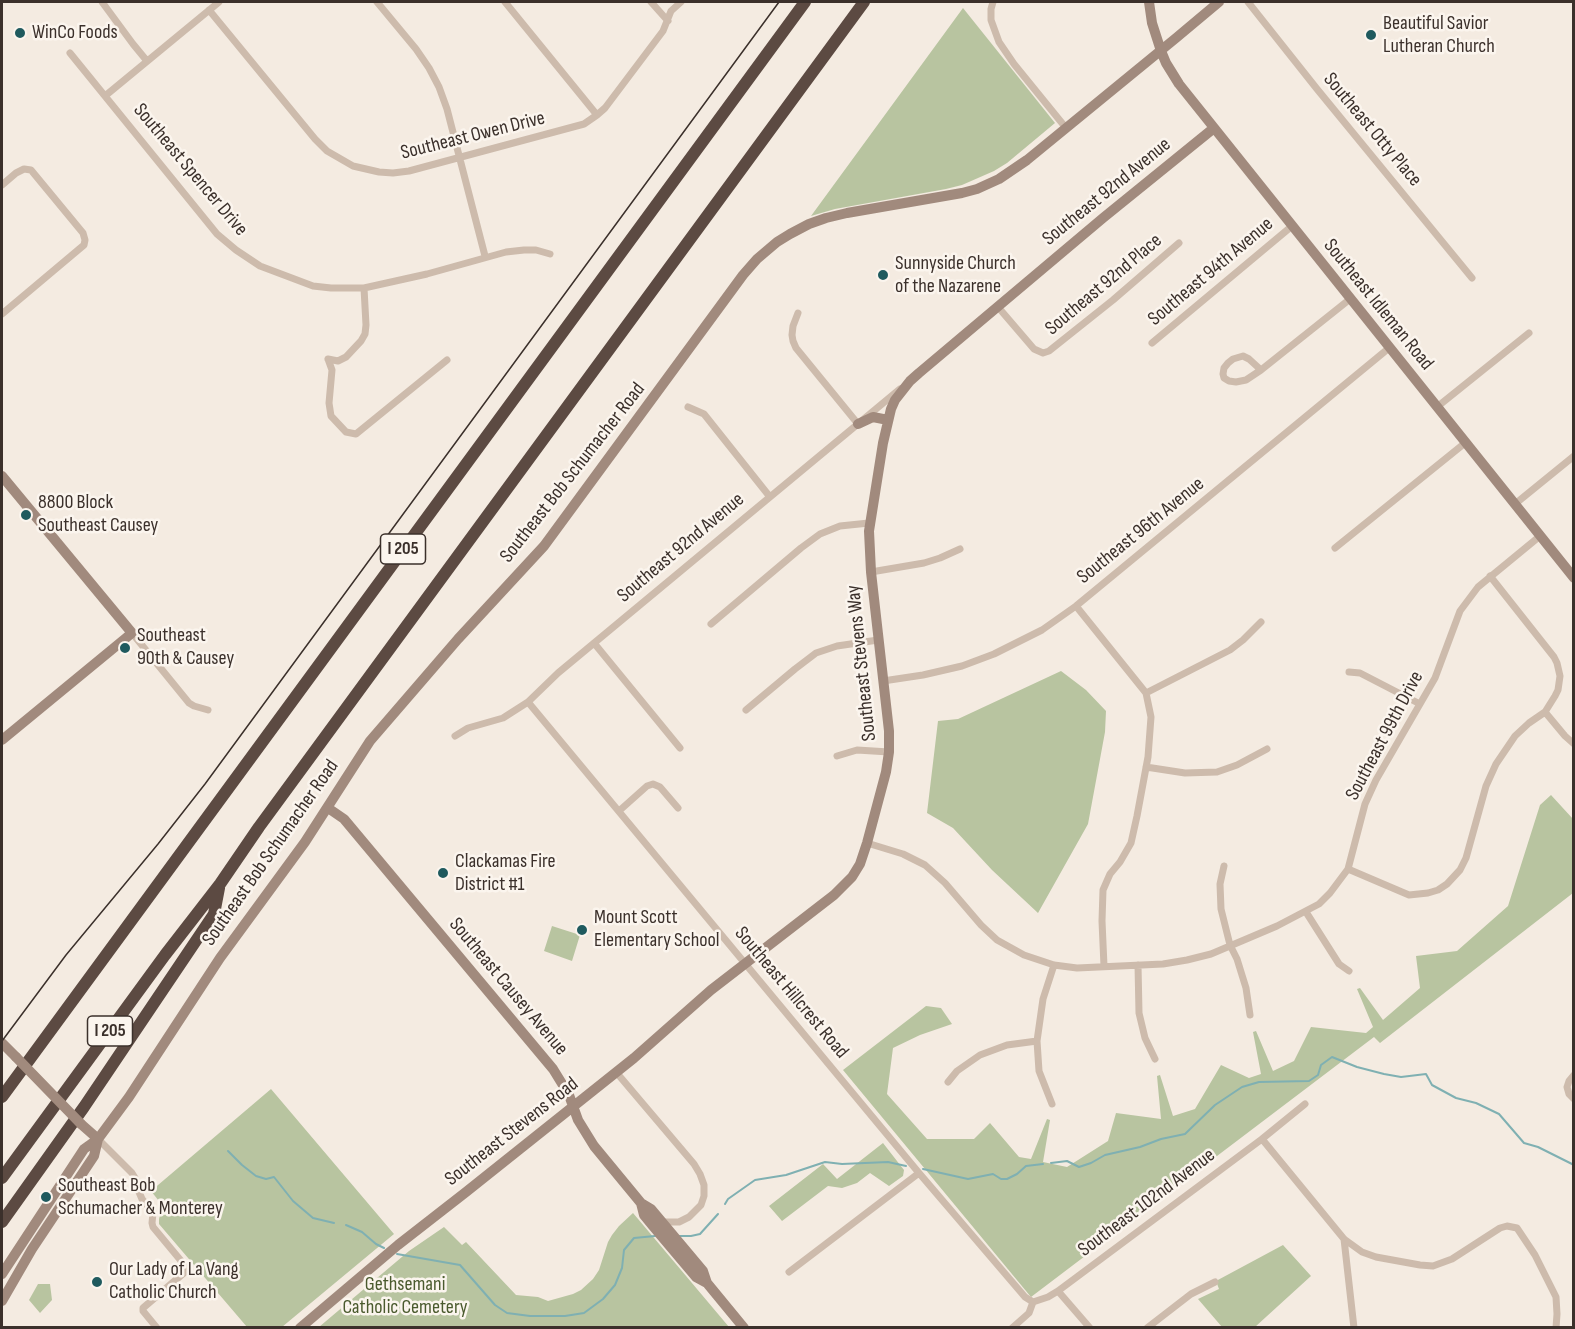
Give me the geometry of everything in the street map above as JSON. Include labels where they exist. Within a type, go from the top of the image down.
[{"type":"highway","name":"I 205","points":[[2,1097],[804,2]]},
{"type":"highway","name":"I 205","points":[[2,1178],[864,2]]},
{"type":"highway","points":[[2,1222],[84,1107],[214,914],[219,884]]},
{"type":"street","points":[[102,2],[147,61]]},
{"type":"street","points":[[105,96],[219,2]]},
{"type":"street","points":[[377,2],[416,49],[439,87],[447,109],[485,256]]},
{"type":"street","points":[[505,2],[597,115]]},
{"type":"street","points":[[651,2],[668,21]]},
{"type":"street","name":"Southeast Owen Drive","points":[[208,10],[327,151],[366,170],[393,173],[460,158],[584,124],[605,108],[663,31],[671,11],[681,2]]},
{"type":"street","points":[[993,2],[991,20],[1005,52],[1066,128]]},
{"type":"street","name":"Southeast Idleman Road","points":[[1149,2],[1152,23],[1161,51],[1179,84],[1574,578]]},
{"type":"street","points":[[1161,51],[1219,2]]},
{"type":"street","name":"Southeast Otty Place","points":[[1248,2],[1472,278]]},
{"type":"street","name":"Southeast Bob Schumacher Road","points":[[2,1274],[84,1149],[98,1139],[129,1097],[220,958],[328,808],[380,728],[552,537],[737,284],[762,255],[790,234],[826,218],[945,197],[977,189],[999,179],[1015,169],[1161,51]]},
{"type":"street","name":"Southeast Spencer Drive","points":[[70,52],[217,234],[260,266],[313,286],[364,288],[427,274],[506,252],[536,250],[550,254]]},
{"type":"street","name":"Southeast 92nd Avenue","points":[[455,736],[468,728],[503,718],[528,702],[558,673],[1164,167],[1214,128]]},
{"type":"street","points":[[2,185],[16,173],[24,169],[31,170],[83,232],[86,240],[84,245],[2,314]]},
{"type":"street","name":"Southeast 94th Avenue","points":[[1152,343],[1292,226]]},
{"type":"street","name":"Southeast 92nd Place","points":[[998,307],[1034,349],[1042,353],[1049,351],[1179,243]]},
{"type":"street","points":[[364,288],[365,334],[346,357],[339,361],[328,359],[332,370],[329,403],[331,416],[341,429],[356,434],[447,360]]},
{"type":"street","points":[[1261,370],[1243,356],[1228,363],[1223,374],[1224,378],[1229,381],[1246,380],[1261,370],[1350,299]]},
{"type":"street","points":[[798,313],[793,326],[793,341],[796,348],[858,424],[873,417],[888,420]]},
{"type":"street","points":[[1437,407],[1529,333]]},
{"type":"street","name":"Southeast 96th Avenue","points":[[883,681],[941,672],[962,666],[994,654],[1042,630],[1076,606],[1389,348]]},
{"type":"street","name":"Southeast Stevens Way","points":[[745,964],[842,889],[856,871],[867,843],[889,752],[889,731],[871,572],[869,523],[888,420],[895,400],[910,381]]},
{"type":"street","points":[[688,406],[704,414],[771,497]]},
{"type":"street","points":[[1335,548],[1465,443]]},
{"type":"street","points":[[1515,504],[1574,456]]},
{"type":"street","points":[[2,476],[189,703],[208,710]]},
{"type":"street","points":[[711,624],[820,534],[840,526],[869,523]]},
{"type":"street","name":"Southeast 99th Drive","points":[[867,843],[903,854],[925,865],[945,883],[997,940],[1024,956],[1054,965],[1077,968],[1163,964],[1187,960],[1211,954],[1277,926],[1319,904],[1348,869],[1365,804],[1376,780],[1435,678],[1460,611],[1473,593],[1490,576],[1540,536]]},
{"type":"street","points":[[871,572],[924,563],[960,549]]},
{"type":"street","points":[[1348,869],[1409,895],[1428,893],[1447,884],[1460,870],[1466,858],[1486,786],[1496,764],[1515,736],[1545,712],[1558,690],[1560,676],[1551,652],[1490,576]]},
{"type":"street","points":[[1076,606],[1146,693],[1150,710],[1151,724],[1146,766],[1131,843],[1110,874],[1103,890],[1104,966]]},
{"type":"street","points":[[1146,693],[1230,650],[1262,622]]},
{"type":"street","points":[[2,740],[132,633]]},
{"type":"street","points":[[746,710],[816,653],[837,646],[879,640]]},
{"type":"street","points":[[594,644],[680,748]]},
{"type":"street","points":[[1349,672],[1360,673],[1420,704]]},
{"type":"street","name":"Southeast Hillcrest Road","points":[[528,702],[919,1173],[1025,1297],[1033,1302]]},
{"type":"street","points":[[1545,712],[1574,744]]},
{"type":"street","points":[[1146,766],[1185,773],[1217,772],[1237,765],[1267,749]]},
{"type":"street","points":[[837,756],[857,750],[889,752]]},
{"type":"street","points":[[618,812],[647,786],[653,784],[660,788],[678,808]]},
{"type":"street","name":"Southeast Causey Avenue","points":[[328,808],[344,819],[545,1060],[561,1082],[594,1146],[641,1203],[651,1209],[676,1253],[696,1277],[707,1283]]},
{"type":"street","points":[[1224,866],[1220,884],[1221,909],[1230,945],[1246,988],[1250,1015]]},
{"type":"street","points":[[1306,912],[1339,964],[1350,971]]},
{"type":"street","name":"Southeast Stevens Road","points":[[300,1328],[398,1245],[573,1107],[745,964]]},
{"type":"street","points":[[1052,1104],[1039,1071],[1037,1041],[1043,999],[1054,965]]},
{"type":"street","points":[[1138,965],[1139,1013],[1145,1038],[1155,1059]]},
{"type":"street","points":[[948,1082],[957,1071],[980,1055],[1007,1045],[1037,1041]]},
{"type":"street","points":[[2,1043],[132,1173],[142,1199],[153,1213],[153,1227],[186,1268],[185,1272],[143,1308],[157,1328]]},
{"type":"street","points":[[616,1072],[694,1164],[704,1185],[701,1205],[689,1217],[680,1222],[661,1225]]},
{"type":"street","points":[[1574,1075],[1567,1087],[1574,1099]]},
{"type":"street","name":"Southeast 102nd Avenue","points":[[1012,1328],[1029,1313],[1033,1302],[1058,1291],[1262,1139],[1305,1104]]},
{"type":"street","name":"Southeast Bob Schumacher Road","points":[[2,1301],[32,1249],[94,1156],[98,1139]]},
{"type":"street","points":[[1262,1139],[1344,1239],[1362,1252],[1376,1257],[1433,1266],[1452,1259],[1500,1228],[1512,1226],[1517,1228],[1535,1255],[1556,1297],[1556,1328]]},
{"type":"street","points":[[789,1272],[919,1173]]},
{"type":"street","name":"Southeast Causey Avenue","points":[[661,1225],[703,1272],[707,1283],[744,1328]]},
{"type":"street","points":[[1344,1239],[1354,1328]]},
{"type":"street","points":[[1147,1328],[1191,1294],[1215,1282]]},
{"type":"street","points":[[1058,1291],[1089,1328]]},
{"type":"green space","points":[[963,8],[1055,123],[1007,163],[962,185],[835,209],[811,216]]},
{"type":"green space","points":[[1061,671],[1086,690],[1106,711],[1105,732],[1088,824],[1038,913],[992,870],[953,828],[927,813],[938,721],[958,719]]},
{"type":"green space","points":[[1551,795],[1573,819],[1573,893],[1380,1043],[1374,1037],[1031,1297],[843,1070],[926,1006],[941,1008],[952,1024],[920,1035],[893,1048],[887,1094],[927,1139],[974,1139],[990,1123],[1019,1157],[1031,1159],[1047,1119],[1050,1120],[1043,1162],[1067,1167],[1108,1141],[1116,1113],[1161,1119],[1157,1076],[1160,1075],[1173,1116],[1195,1109],[1221,1065],[1249,1078],[1261,1074],[1253,1032],[1256,1031],[1273,1071],[1294,1061],[1311,1027],[1366,1033],[1373,1027],[1357,989],[1360,988],[1383,1020],[1420,988],[1416,956],[1457,951],[1508,906],[1540,805]]},
{"type":"green space","points":[[552,926],[580,935],[572,961],[544,951]]},
{"type":"green space","points":[[271,1089],[394,1234],[282,1327],[247,1327],[159,1224],[160,1215],[166,1210],[151,1191]]},
{"type":"green space","points":[[883,1143],[904,1170],[903,1176],[889,1186],[870,1173],[857,1183],[842,1188],[828,1186],[782,1221],[769,1206],[823,1164],[837,1179]]},
{"type":"green space","name":"Gethsemani Catholic Cemetery","points":[[633,1213],[729,1327],[319,1327],[409,1251],[444,1227],[462,1245],[466,1242],[516,1295],[538,1297],[548,1301],[573,1294],[593,1279],[599,1270],[612,1235]]},
{"type":"green space","points":[[1283,1245],[1311,1276],[1255,1327],[1222,1327],[1198,1299],[1219,1289],[1216,1281]]},
{"type":"green space","points":[[38,1284],[50,1284],[52,1300],[40,1313],[29,1300]]},
{"type":"waterway","points":[[1051,1163],[1067,1161],[1079,1167],[1105,1155],[1185,1134],[1215,1105],[1242,1087],[1259,1082],[1309,1081],[1318,1075],[1321,1065],[1332,1057],[1384,1074],[1401,1077],[1426,1074],[1432,1085],[1456,1098],[1476,1103],[1499,1114],[1524,1143],[1538,1147],[1574,1165]]},
{"type":"waterway","points":[[228,1151],[256,1176],[266,1179],[274,1177],[293,1201],[313,1218],[334,1223]]},
{"type":"waterway","points":[[725,1204],[728,1199],[755,1180],[786,1175],[825,1162],[842,1164],[888,1162],[906,1166]]},
{"type":"waterway","points":[[923,1169],[968,1179],[993,1174],[1001,1179],[1007,1179],[1026,1166],[1043,1164]]},
{"type":"waterway","points":[[679,1236],[700,1234],[718,1214]]},
{"type":"waterway","points":[[346,1225],[362,1232],[384,1248]]},
{"type":"waterway","points":[[397,1254],[460,1265],[495,1305],[507,1313],[530,1316],[565,1316],[584,1313],[603,1299],[615,1285],[622,1268],[624,1250],[634,1238],[655,1236]]},
{"type":"tram line","points":[[2,1041],[66,955],[205,784],[779,2]]},
{"type":"place","name":"WinCo Foods","points":[[20,33]]},
{"type":"place","name":"Beautiful Savior Lutheran Church","points":[[1371,35]]},
{"type":"place","name":"Sunnyside Church of the Nazarene","points":[[883,275]]},
{"type":"place","name":"8800 Block Southeast Causey","points":[[26,515]]},
{"type":"place","name":"Southeast 90th & Causey","points":[[125,648]]},
{"type":"place","name":"Clackamas Fire District #1","points":[[443,873]]},
{"type":"place","name":"Mount Scott Elementary School","points":[[582,930]]},
{"type":"place","name":"Southeast Bob Schumacher & Monterey","points":[[46,1197]]},
{"type":"place","name":"Our Lady of La Vang Catholic Church","points":[[97,1282]]}]
